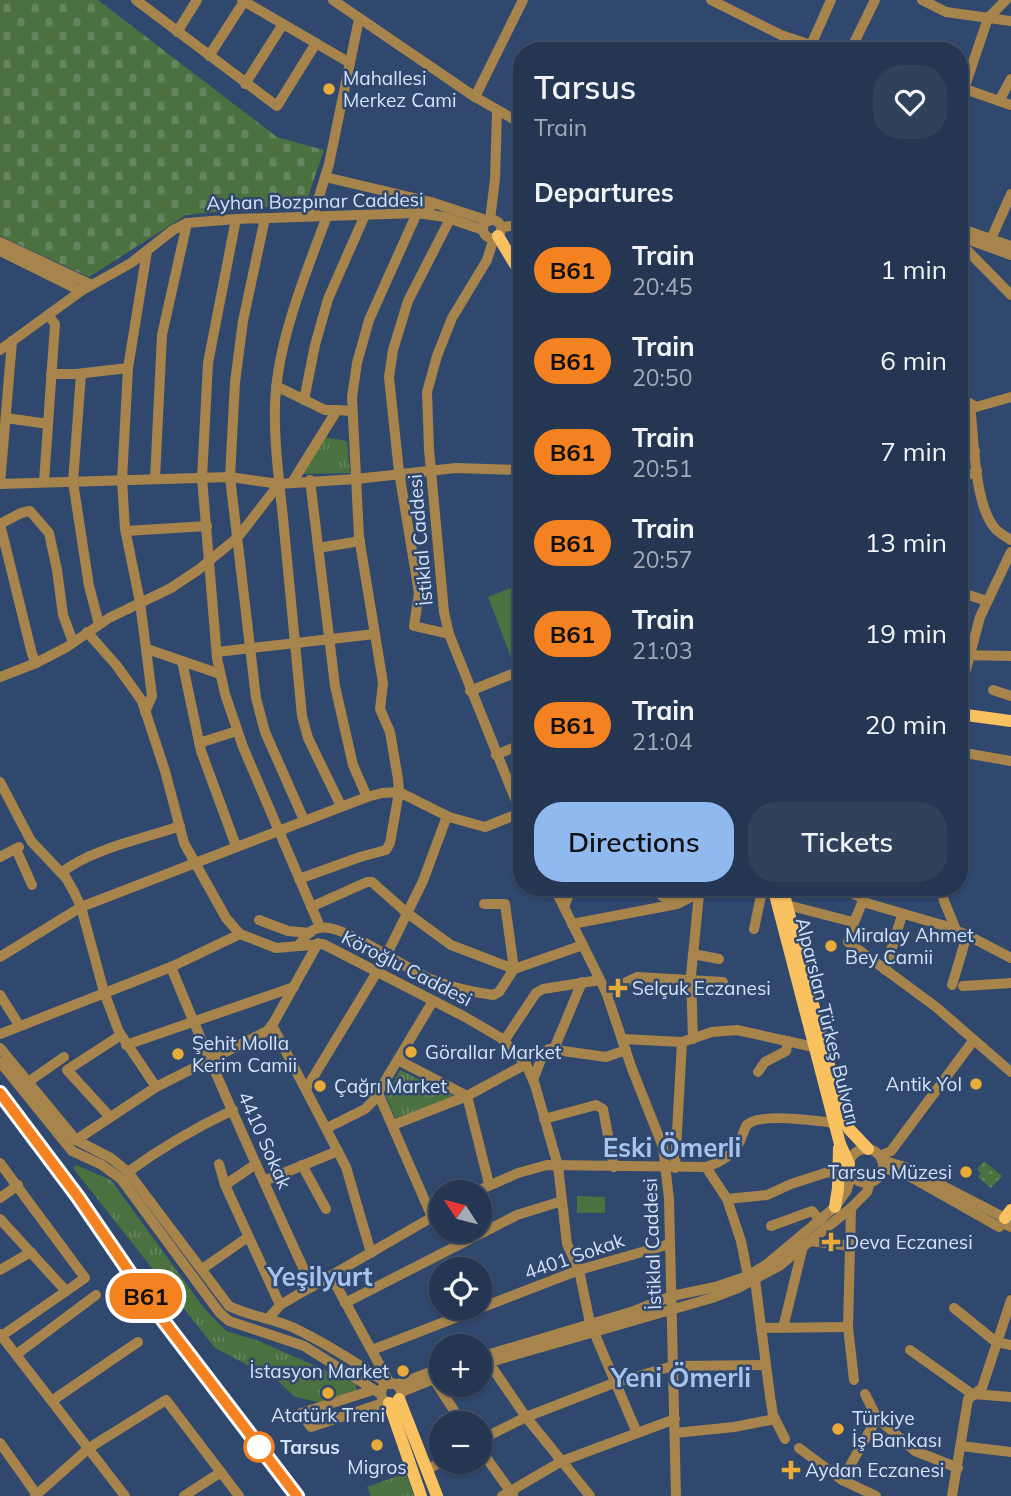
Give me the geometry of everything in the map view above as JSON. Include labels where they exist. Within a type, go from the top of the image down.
[{"type":"main road","points":[[495,228],[513,251]]},
{"type":"main road","points":[[495,228],[513,260]]},
{"type":"main road","points":[[968,715],[1011,721]]},
{"type":"main road","name":"Alparslan Türkeş Bulvarı","points":[[775,896],[847,1170]]},
{"type":"main road","name":"Alparslan Türkeş Bulvarı","points":[[779,896],[787,905],[842,1114],[849,1129],[868,1149]]},
{"type":"main road","points":[[835,1207],[847,1170]]},
{"type":"main road","points":[[389,1392],[437,1496]]},
{"type":"main road","points":[[389,1392],[421,1496]]},
{"type":"street","points":[[136,0],[148,4],[177,32],[277,106],[316,43]]},
{"type":"street","points":[[177,32],[197,0]]},
{"type":"street","points":[[209,56],[244,0],[350,63]]},
{"type":"street","points":[[333,0],[349,5],[359,19],[513,119]]},
{"type":"street","points":[[475,97],[523,0]]},
{"type":"street","points":[[711,0],[781,35],[801,42]]},
{"type":"street","points":[[811,42],[831,0]]},
{"type":"street","points":[[854,42],[875,0]]},
{"type":"street","points":[[922,0],[988,18],[1011,21]]},
{"type":"street","points":[[968,72],[988,18],[1006,0]]},
{"type":"street","points":[[313,216],[325,177],[359,19]]},
{"type":"street","points":[[245,83],[283,24]]},
{"type":"street","points":[[999,101],[1011,79]]},
{"type":"street","points":[[968,90],[1011,105]]},
{"type":"street","name":"İstiklal Caddesi","points":[[497,111],[495,228],[487,260],[452,318],[427,392],[444,612],[449,634],[470,691],[513,796]]},
{"type":"street","points":[[325,177],[435,204],[495,228],[513,226]]},
{"type":"street","points":[[991,239],[1011,194]]},
{"type":"street","points":[[299,879],[360,856],[386,850],[390,843],[399,792],[390,732],[380,709],[383,683],[360,541],[352,411],[357,363],[369,320],[417,213],[435,204]]},
{"type":"street","name":"Ayhan Bozpınar Caddesi","points":[[0,350],[86,288],[131,263],[173,230],[187,223],[417,213],[495,228]]},
{"type":"street","points":[[304,400],[328,299],[365,215]]},
{"type":"street","points":[[327,216],[302,285],[276,386],[279,484],[302,716],[308,738],[341,806]]},
{"type":"street","points":[[265,218],[243,321],[236,370],[230,477],[256,698],[265,732],[303,820]]},
{"type":"street","points":[[236,219],[208,363],[202,478],[217,652],[225,694],[237,731],[312,907],[315,930]]},
{"type":"street","points":[[449,634],[414,626],[419,593],[400,472],[389,377],[393,350],[408,301],[450,219]]},
{"type":"street","points":[[155,479],[162,335],[187,223]]},
{"type":"street","points":[[968,231],[1011,246]]},
{"type":"street","points":[[968,239],[1011,255]]},
{"type":"street","points":[[0,242],[86,288]]},
{"type":"street","points":[[0,251],[86,288]]},
{"type":"street","points":[[145,712],[152,696],[140,603],[125,531],[122,480],[128,368],[147,251]]},
{"type":"street","points":[[968,251],[1011,295]]},
{"type":"street","points":[[44,482],[54,324],[48,315]]},
{"type":"street","points":[[12,341],[4,380],[6,418],[0,484],[230,477],[279,484],[456,468],[513,470]]},
{"type":"street","points":[[51,374],[81,374],[128,368]]},
{"type":"street","points":[[81,374],[73,482],[89,586],[99,624]]},
{"type":"street","points":[[276,386],[325,410],[352,411]]},
{"type":"street","points":[[1011,397],[976,407],[970,405],[984,510],[993,526],[1011,540]]},
{"type":"street","points":[[293,481],[337,410]]},
{"type":"street","points":[[6,418],[48,424]]},
{"type":"street","points":[[968,452],[975,451]]},
{"type":"street","points":[[968,475],[977,471]]},
{"type":"street","points":[[310,480],[335,686],[350,752],[367,797]]},
{"type":"street","points":[[0,677],[36,663],[99,624],[171,588],[210,561],[238,537],[279,484]]},
{"type":"street","points":[[36,663],[0,524],[21,513],[30,511],[49,533],[63,615],[73,642]]},
{"type":"street","points":[[125,531],[207,526]]},
{"type":"street","points":[[318,548],[360,541]]},
{"type":"street","points":[[968,646],[1011,552]]},
{"type":"street","points":[[968,595],[987,601]]},
{"type":"street","points":[[0,1034],[19,1024],[171,967],[240,934],[226,919],[184,843],[142,701],[130,682],[87,632]]},
{"type":"street","points":[[217,652],[375,634]]},
{"type":"street","points":[[147,649],[220,674]]},
{"type":"street","points":[[968,655],[1011,656]]},
{"type":"street","points":[[182,661],[199,743],[236,846]]},
{"type":"street","points":[[470,691],[513,674]]},
{"type":"street","points":[[993,690],[1011,695]]},
{"type":"street","points":[[199,743],[237,731]]},
{"type":"street","points":[[496,755],[513,748]]},
{"type":"street","points":[[968,754],[1011,761]]},
{"type":"street","points":[[0,782],[4,799],[31,841],[61,873],[74,892],[81,907],[104,992],[124,1040],[156,1087]]},
{"type":"street","points":[[0,957],[81,907],[367,797],[399,792],[447,816],[485,827],[513,818]]},
{"type":"street","points":[[386,956],[423,881],[447,816]]},
{"type":"street","points":[[61,873],[73,863],[89,856],[180,827]]},
{"type":"street","points":[[0,857],[31,841]]},
{"type":"street","points":[[16,849],[32,885]]},
{"type":"street","points":[[312,907],[372,882],[407,913],[451,945],[514,969]]},
{"type":"street","name":"İstiklal Caddesi","points":[[558,896],[606,992],[670,1168],[676,1496]]},
{"type":"street","points":[[564,907],[568,896]]},
{"type":"street","points":[[665,896],[677,904]]},
{"type":"street","points":[[572,924],[677,904],[695,896]]},
{"type":"street","points":[[670,1168],[687,1041],[699,896]]},
{"type":"street","points":[[754,929],[770,896]]},
{"type":"street","points":[[1011,958],[956,930],[902,915],[865,896],[853,922],[848,942],[936,1007],[972,1041],[1011,1072]]},
{"type":"street","points":[[943,896],[956,930]]},
{"type":"street","points":[[484,904],[505,904],[514,969]]},
{"type":"street","points":[[787,905],[853,922]]},
{"type":"street","points":[[886,970],[902,915]]},
{"type":"street","points":[[259,920],[288,930],[335,929],[433,980],[493,996],[499,992],[514,969],[583,945]]},
{"type":"street","points":[[299,945],[315,930]]},
{"type":"street","name":"Köroğlu Caddesi","points":[[240,934],[276,948],[318,943],[433,1001],[504,1041],[526,1064],[558,1166],[567,1244],[579,1270],[592,1328],[637,1433]]},
{"type":"street","points":[[967,935],[957,986],[1011,983]]},
{"type":"street","points":[[76,1140],[156,1087],[257,1037],[275,1021],[318,943]]},
{"type":"street","points":[[693,954],[719,959]]},
{"type":"street","name":"4410 Sokak","points":[[171,967],[209,1062],[312,1287]]},
{"type":"street","points":[[306,1089],[377,972]]},
{"type":"street","points":[[606,992],[637,977],[723,982]]},
{"type":"street","points":[[504,1041],[536,993],[543,989],[600,980]]},
{"type":"street","points":[[554,1049],[582,982]]},
{"type":"street","points":[[110,1117],[67,1070],[124,1040],[193,1021],[294,987]]},
{"type":"street","points":[[0,995],[19,1024]]},
{"type":"street","points":[[264,997],[273,999],[278,1008],[275,1021],[346,1167],[371,1253]]},
{"type":"street","points":[[327,1128],[365,1109],[378,1093],[433,1001]]},
{"type":"street","points":[[533,1080],[544,1052],[549,1049],[606,1057],[624,1045],[687,1041],[712,1032],[737,1030],[814,1047]]},
{"type":"street","points":[[758,1072],[765,1062],[786,1051],[788,1041]]},
{"type":"street","points":[[492,1359],[592,1328],[634,1311],[672,1302],[712,1298],[779,1266],[867,1192],[870,1182],[880,1175],[882,1162],[972,1041]]},
{"type":"street","points":[[0,1048],[76,1140],[111,1158],[128,1172],[229,1306],[293,1327],[346,1356],[389,1392]]},
{"type":"street","points":[[28,1082],[64,1057]]},
{"type":"street","points":[[398,1060],[467,1096],[488,1180]]},
{"type":"street","points":[[0,1062],[72,1151],[102,1165],[121,1179],[219,1312],[229,1321],[304,1346],[389,1392]]},
{"type":"street","points":[[393,1125],[467,1096],[526,1064]]},
{"type":"street","points":[[378,1093],[429,1200]]},
{"type":"street","points":[[544,1119],[596,1105],[599,1107],[603,1110],[614,1167]]},
{"type":"street","points":[[128,1172],[162,1147],[233,1110]]},
{"type":"street","points":[[492,1183],[518,1172],[547,1165],[706,1167],[722,1161],[732,1153],[746,1126],[754,1121],[794,1118],[834,1123]]},
{"type":"street","points":[[727,1199],[767,1195],[791,1184],[847,1170],[858,1151],[868,1149],[882,1162],[908,1168],[1007,1220]]},
{"type":"street","points":[[264,1181],[338,1151]]},
{"type":"street","points":[[0,1163],[85,1278],[0,1336],[53,1400],[124,1496]]},
{"type":"street","points":[[219,1164],[225,1185],[280,1305]]},
{"type":"street","points":[[225,1185],[256,1164]]},
{"type":"street","points":[[302,1165],[326,1209]]},
{"type":"street","points":[[706,1167],[727,1199],[752,1278],[775,1419],[785,1439]]},
{"type":"street","points":[[847,1170],[859,1181],[870,1182]]},
{"type":"street","points":[[0,1198],[18,1185]]},
{"type":"street","points":[[345,1303],[517,1216],[562,1201]]},
{"type":"street","points":[[752,1278],[835,1207]]},
{"type":"street","points":[[851,1208],[848,1326],[854,1380]]},
{"type":"street","points":[[771,1226],[812,1211],[821,1221]]},
{"type":"street","points":[[0,1219],[66,1291]]},
{"type":"street","points":[[269,1318],[280,1305],[429,1219]]},
{"type":"street","points":[[202,1269],[248,1237]]},
{"type":"street","name":"4401 Sokak","points":[[372,1350],[579,1270],[670,1244]]},
{"type":"street","points":[[806,1244],[851,1246]]},
{"type":"street","points":[[783,1328],[806,1244]]},
{"type":"street","points":[[0,1270],[30,1252]]},
{"type":"street","points":[[331,1276],[372,1350],[389,1392]]},
{"type":"street","points":[[17,1354],[96,1295]]},
{"type":"street","points":[[952,1496],[968,1399],[982,1388],[1011,1300]]},
{"type":"street","points":[[954,1308],[996,1342],[1011,1345]]},
{"type":"street","points":[[761,1328],[848,1326]]},
{"type":"street","points":[[53,1400],[138,1342]]},
{"type":"street","points":[[910,1350],[972,1394],[1011,1397]]},
{"type":"street","points":[[492,1434],[526,1417],[616,1383],[673,1366],[766,1365]]},
{"type":"street","points":[[429,1373],[389,1392],[311,1427],[301,1413],[389,1392],[429,1380]]},
{"type":"street","points":[[492,1374],[590,1496]]},
{"type":"street","points":[[864,1394],[877,1418],[915,1451],[958,1468]]},
{"type":"street","points":[[0,1443],[36,1495],[89,1448],[166,1400],[239,1496]]},
{"type":"street","points":[[842,1480],[877,1418]]},
{"type":"street","points":[[492,1468],[509,1495],[562,1461],[675,1419]]},
{"type":"street","points":[[675,1433],[734,1427],[775,1419]]},
{"type":"street","points":[[961,1446],[1011,1452]]},
{"type":"street","points":[[799,1448],[842,1480],[876,1496]]},
{"type":"street","points":[[184,1496],[221,1472]]},
{"type":"green space","points":[[0,0],[98,0],[277,137],[324,150],[306,203],[186,215],[89,277],[0,236]]},
{"type":"green space","points":[[324,437],[347,441],[350,473],[300,474]]},
{"type":"green space","points":[[513,587],[513,663],[488,597]]},
{"type":"green space","points":[[400,1070],[456,1097],[395,1118],[386,1096]]},
{"type":"green space","points":[[984,1161],[1002,1176],[991,1188],[978,1177],[981,1174],[977,1169]]},
{"type":"green space","points":[[76,1165],[111,1180],[204,1308],[226,1331],[259,1341],[356,1384],[357,1393],[323,1403],[295,1397],[278,1381],[215,1348],[73,1168]]},
{"type":"green space","points":[[577,1196],[605,1197],[605,1213],[577,1213]]},
{"type":"green space","points":[[406,1473],[414,1496],[371,1496],[367,1487]]},
{"type":"train","name":"B61","points":[[0,1093],[78,1197],[156,1311],[297,1496]]},
{"type":"place","name":"Mahallesi Merkez Cami","points":[[329,89]]},
{"type":"place","name":"Miralay Ahmet Bey Camii","points":[[831,946]]},
{"type":"place","name":"Selçuk Eczanesi","points":[[618,988]]},
{"type":"place","name":"Görallar Market","points":[[411,1052]]},
{"type":"place","name":"Şehit Molla Kerim Camii","points":[[178,1054]]},
{"type":"place","name":"Antik Yol","points":[[976,1084]]},
{"type":"place","name":"Çağrı Market","points":[[320,1086]]},
{"type":"place","name":"Tarsus Müzesi","points":[[966,1172]]},
{"type":"place","name":"Deva Eczanesi","points":[[831,1242]]},
{"type":"place","name":"İstasyon Market","points":[[403,1371]]},
{"type":"place","name":"Atatürk Treni","points":[[328,1393]]},
{"type":"place","name":"Türkiye İş Bankası","points":[[838,1429]]},
{"type":"place","name":"Migros","points":[[377,1445]]},
{"type":"place","name":"Tarsus","points":[[259,1447]]},
{"type":"place","name":"Aydan Eczanesi","points":[[791,1470]]},
{"type":"district","name":"Eski Ömerli","points":[[672,1148]]},
{"type":"district","name":"Yeşilyurt","points":[[320,1277]]},
{"type":"district","name":"Yeni Ömerli","points":[[681,1378]]}]
